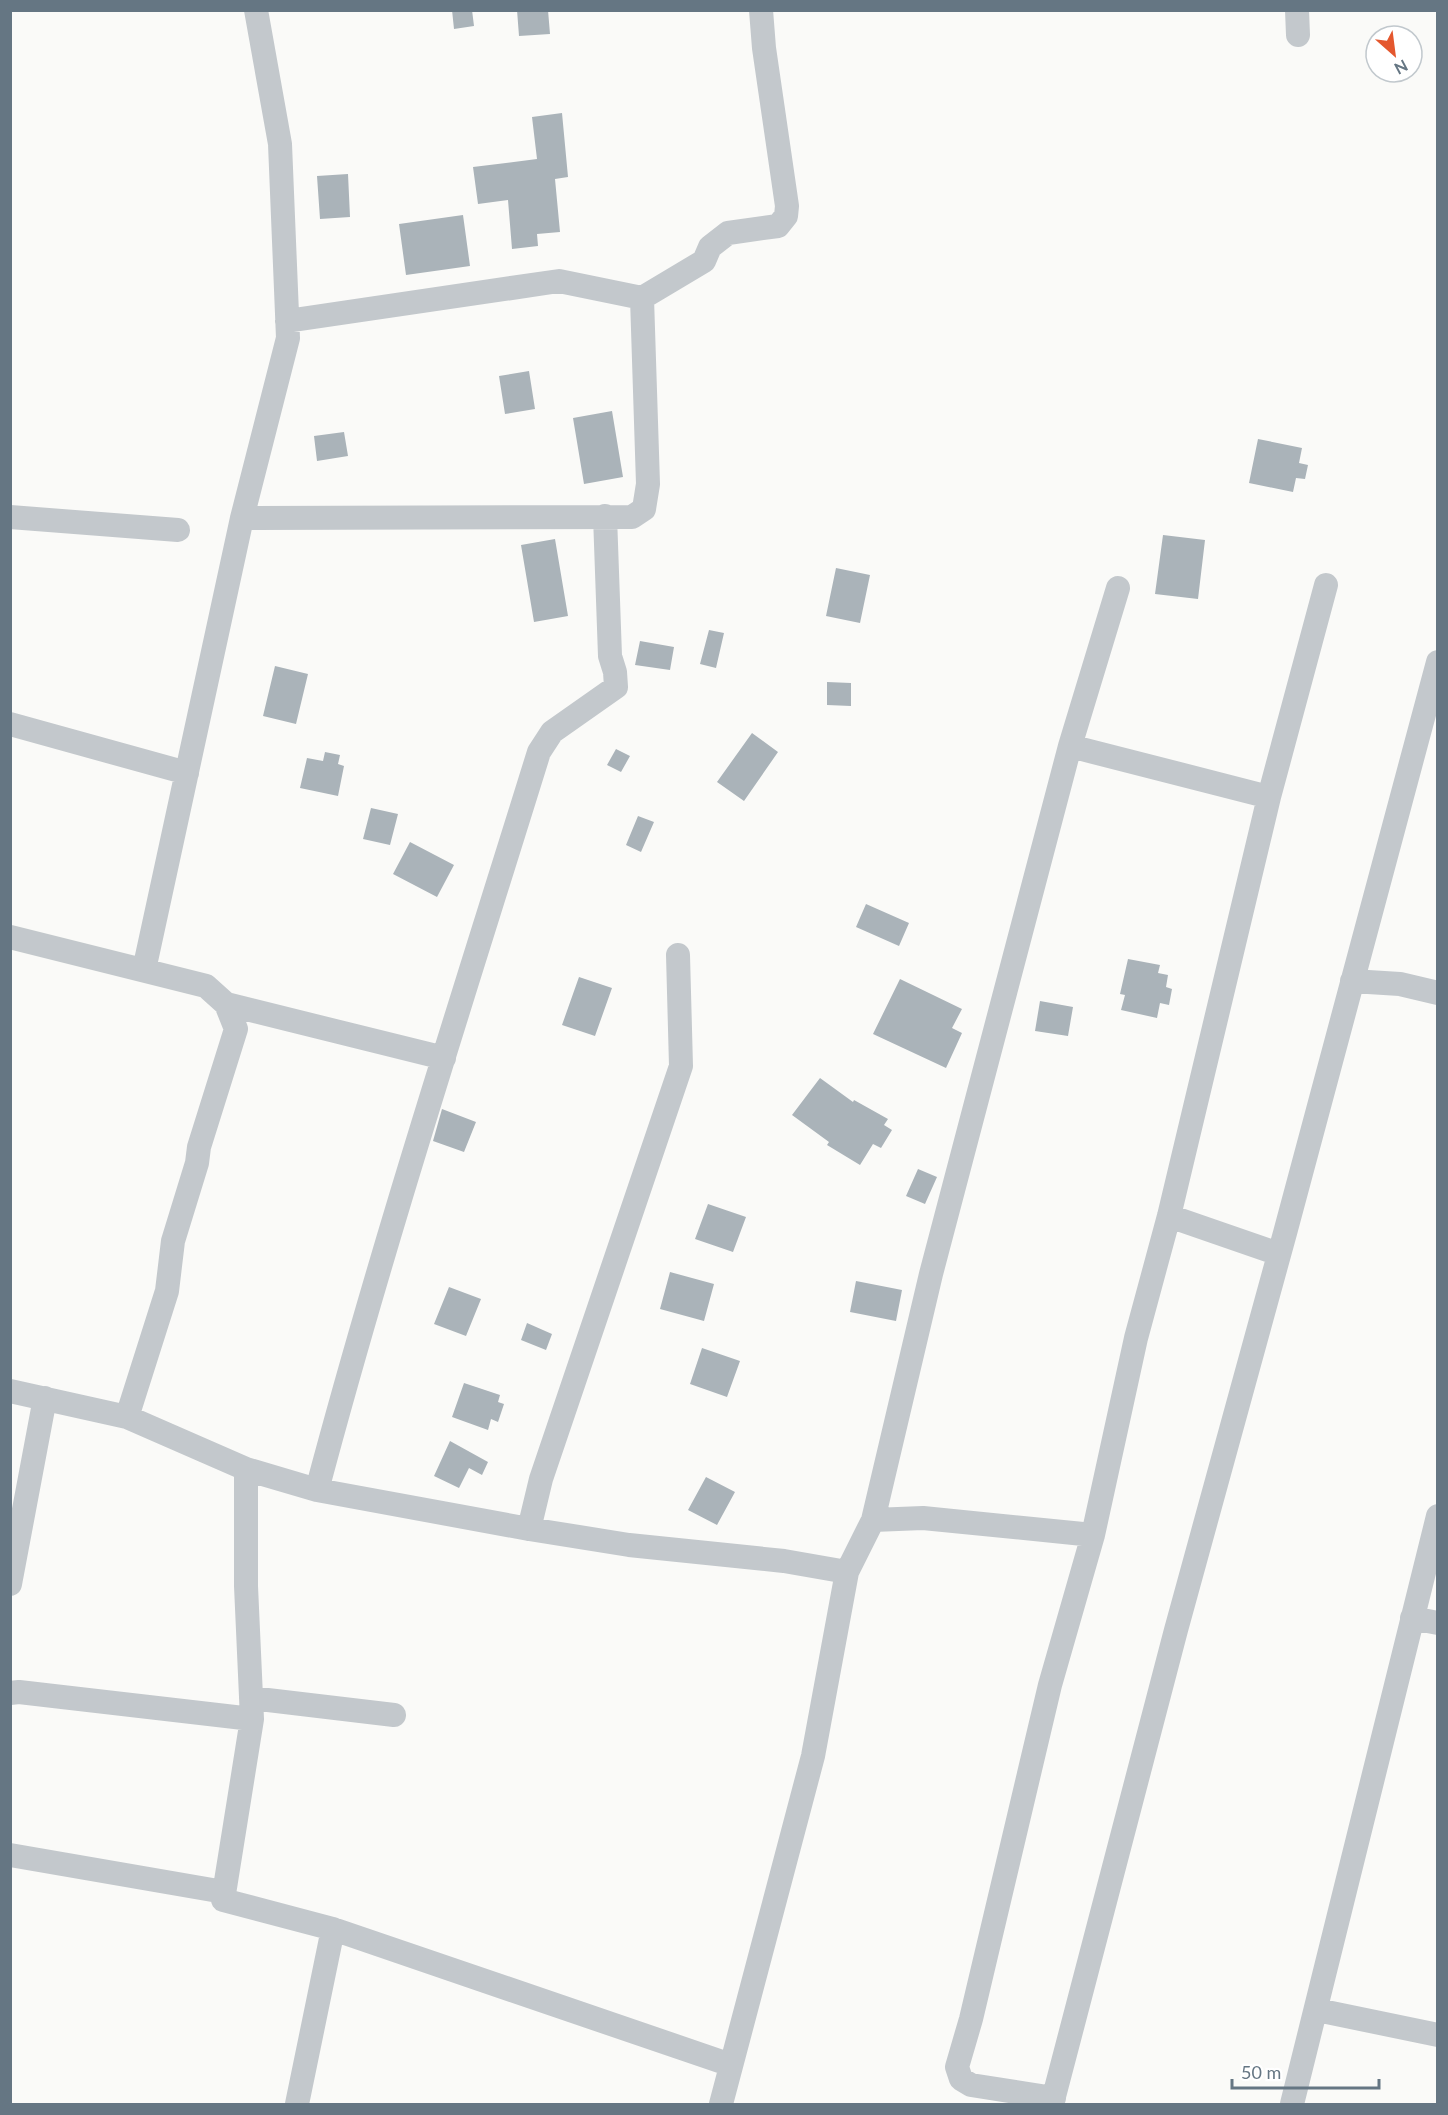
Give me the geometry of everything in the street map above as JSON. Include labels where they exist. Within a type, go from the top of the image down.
[{"type":"street","points":[[144,970],[242,518],[288,338],[280,144],[256,10]]},
{"type":"street","points":[[287,321],[559,281],[642,298],[704,261],[710,247],[728,233],[778,226],[786,216],[788,206],[764,48],[761,10]]},
{"type":"street","points":[[1296,10],[1298,35]]},
{"type":"street","points":[[242,518],[632,517],[644,509],[648,484],[642,298]]},
{"type":"street","points":[[317,1490],[343,1392],[539,752],[552,732],[616,687],[615,672],[610,656],[605,516]]},
{"type":"street","points":[[10,517],[178,530]]},
{"type":"street","points":[[1326,585],[1269,797],[1169,1216],[1136,1338],[1093,1535],[1050,1685],[971,2019],[957,2067],[961,2079],[971,2085],[1053,2101],[1176,1630],[1437,662]]},
{"type":"street","points":[[721,2104],[813,1756],[847,1572],[873,1520],[931,1274],[1070,746],[1118,588]]},
{"type":"street","points":[[10,724],[187,773]]},
{"type":"street","points":[[1070,746],[1269,797]]},
{"type":"street","points":[[10,937],[206,986],[226,1004],[236,1029],[199,1147],[197,1163],[173,1241],[167,1291],[127,1417]]},
{"type":"street","points":[[529,1529],[541,1479],[681,1066],[678,955]]},
{"type":"street","points":[[1352,981],[1400,984],[1437,993]]},
{"type":"street","points":[[226,1004],[444,1058]]},
{"type":"street","points":[[1169,1216],[1279,1254]]},
{"type":"street","points":[[10,1391],[127,1417],[246,1469],[317,1490],[629,1545],[784,1561],[847,1572]]},
{"type":"street","points":[[10,1584],[45,1398]]},
{"type":"street","points":[[246,1469],[246,1586],[251,1708],[223,1900],[333,1929],[731,2065]]},
{"type":"street","points":[[1292,2104],[1437,1516]]},
{"type":"street","points":[[873,1520],[923,1518],[1093,1535]]},
{"type":"street","points":[[1412,1618],[1437,1623]]},
{"type":"street","points":[[10,1693],[394,1715]]},
{"type":"street","points":[[10,1855],[224,1892]]},
{"type":"street","points":[[297,2104],[333,1929]]},
{"type":"street","points":[[1317,2010],[1437,2035]]},
{"type":"building","points":[[452,10],[472,10],[474,26],[454,29]]},
{"type":"building","points":[[517,10],[548,10],[550,34],[519,36]]},
{"type":"building","points":[[562,113],[568,177],[555,179],[560,232],[537,234],[538,246],[512,249],[508,200],[478,204],[473,167],[537,159],[532,117]]},
{"type":"building","points":[[348,174],[350,217],[320,219],[317,176]]},
{"type":"building","points":[[463,215],[470,266],[406,275],[399,224]]},
{"type":"building","points":[[529,371],[535,409],[505,414],[499,376]]},
{"type":"building","points":[[612,411],[623,477],[584,484],[573,418]]},
{"type":"building","points":[[344,432],[348,456],[317,461],[314,436]]},
{"type":"building","points":[[1258,439],[1302,448],[1299,463],[1308,465],[1305,479],[1296,478],[1293,492],[1249,483]]},
{"type":"building","points":[[1163,535],[1205,540],[1198,599],[1155,594]]},
{"type":"building","points":[[555,539],[568,616],[534,622],[521,545]]},
{"type":"building","points":[[836,568],[870,575],[860,623],[826,616]]},
{"type":"building","points":[[709,630],[724,633],[716,668],[700,664]]},
{"type":"building","points":[[640,641],[674,647],[670,670],[635,665]]},
{"type":"building","points":[[275,666],[308,674],[296,724],[263,716]]},
{"type":"building","points":[[827,682],[851,683],[851,706],[827,705]]},
{"type":"building","points":[[752,733],[778,752],[744,801],[717,782]]},
{"type":"building","points":[[616,749],[630,756],[621,772],[607,765]]},
{"type":"building","points":[[325,752],[340,755],[338,764],[344,766],[338,796],[300,788],[307,758],[323,761]]},
{"type":"building","points":[[371,808],[398,814],[390,845],[363,839]]},
{"type":"building","points":[[638,816],[654,822],[641,852],[626,845]]},
{"type":"building","points":[[410,842],[454,865],[437,897],[393,874]]},
{"type":"building","points":[[866,904],[909,923],[899,946],[856,927]]},
{"type":"building","points":[[1128,959],[1160,965],[1158,973],[1168,975],[1166,987],[1172,989],[1169,1005],[1160,1003],[1157,1018],[1121,1010],[1125,995],[1120,994]]},
{"type":"building","points":[[579,977],[612,988],[595,1036],[562,1025]]},
{"type":"building","points":[[900,979],[962,1009],[952,1028],[962,1033],[946,1068],[873,1034]]},
{"type":"building","points":[[1040,1001],[1073,1007],[1068,1036],[1035,1031]]},
{"type":"building","points":[[820,1078],[853,1102],[854,1100],[888,1119],[884,1125],[892,1130],[881,1148],[873,1144],[860,1165],[827,1145],[829,1142],[792,1115]]},
{"type":"building","points":[[442,1109],[476,1122],[464,1152],[433,1141]]},
{"type":"building","points":[[918,1169],[937,1177],[925,1204],[906,1196]]},
{"type":"building","points":[[708,1204],[746,1217],[733,1252],[695,1239]]},
{"type":"building","points":[[670,1272],[714,1284],[704,1321],[660,1309]]},
{"type":"building","points":[[856,1281],[902,1290],[896,1321],[850,1312]]},
{"type":"building","points":[[449,1287],[481,1299],[466,1336],[434,1324]]},
{"type":"building","points":[[527,1323],[552,1334],[546,1350],[521,1340]]},
{"type":"building","points":[[702,1348],[740,1361],[727,1397],[690,1384]]},
{"type":"building","points":[[464,1383],[500,1395],[498,1402],[504,1404],[498,1422],[491,1419],[488,1430],[452,1417]]},
{"type":"building","points":[[450,1441],[488,1462],[482,1475],[469,1468],[459,1488],[434,1476]]},
{"type":"building","points":[[706,1477],[735,1492],[717,1525],[688,1510]]}]
